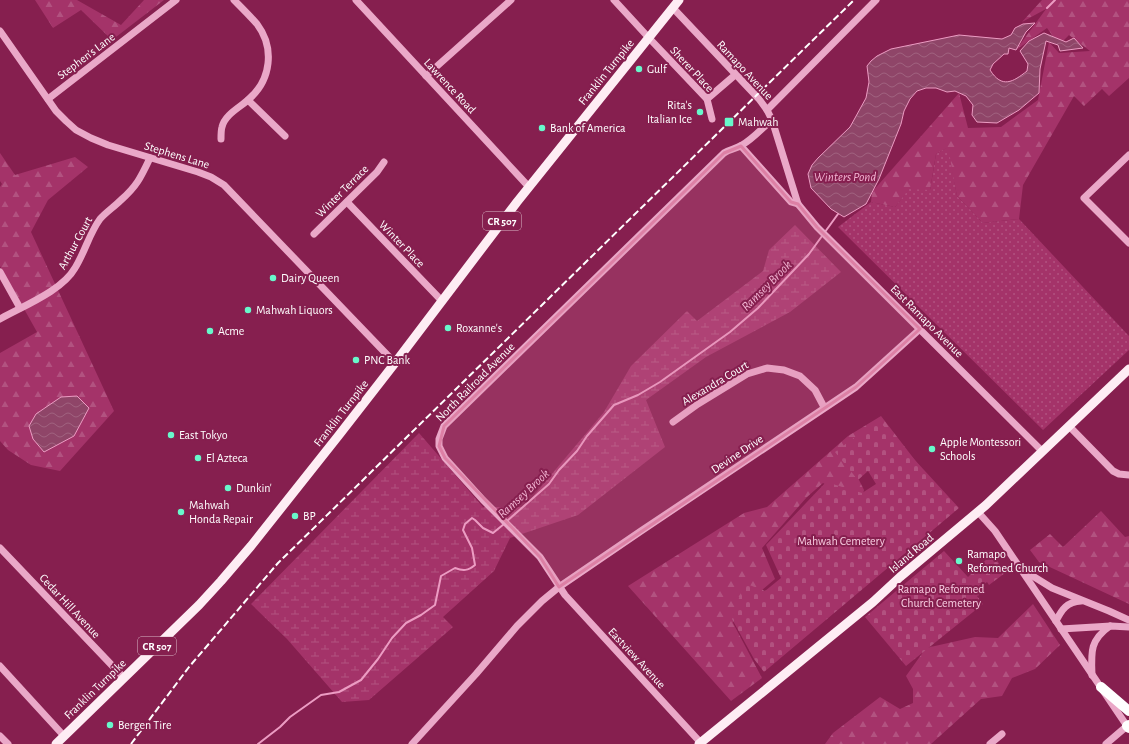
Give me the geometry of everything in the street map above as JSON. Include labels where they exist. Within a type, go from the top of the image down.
[{"type":"highway","points":[[1101,687],[1129,711]]},
{"type":"main road","name":"Franklin Turnpike","points":[[56,744],[221,581],[251,546],[395,364],[529,187],[676,4]]},
{"type":"main road","name":"Island Road","points":[[700,743],[872,602],[978,512],[1129,370]]},
{"type":"street","name":"Stephen's Lane","points":[[48,99],[138,31],[176,0]]},
{"type":"street","points":[[221,139],[222,127],[226,120],[255,94],[264,79],[269,60],[268,49],[262,32],[257,24],[234,0]]},
{"type":"street","name":"Lawrence Road","points":[[356,0],[529,187]]},
{"type":"street","points":[[426,76],[511,0]]},
{"type":"street","name":"Sherer Place","points":[[614,0],[707,99],[712,119]]},
{"type":"street","points":[[767,110],[876,0]]},
{"type":"street","name":"Ramapo Avenue","points":[[676,4],[735,75],[767,110],[772,120],[798,204]]},
{"type":"street","name":"Stephens Lane","points":[[0,31],[48,99],[66,121],[91,138],[108,145],[198,172],[211,177],[224,185],[395,364]]},
{"type":"street","points":[[707,99],[735,75]]},
{"type":"street","points":[[248,100],[284,136]]},
{"type":"street","name":"North Railroad Avenue","points":[[559,587],[540,557],[483,500],[445,458],[439,446],[439,439],[444,426],[724,153],[749,141],[772,120]]},
{"type":"street","points":[[741,146],[791,202],[798,204]]},
{"type":"street","points":[[1129,155],[1084,198],[1129,243]]},
{"type":"street","name":"Arthur Court","points":[[0,319],[47,294],[67,279],[75,269],[93,230],[101,218],[133,189],[142,177],[150,158]]},
{"type":"street","name":"Winter Terrace","points":[[314,234],[377,172],[384,162]]},
{"type":"street","name":"Winter Place","points":[[347,202],[442,301]]},
{"type":"street","name":"East Ramapo Avenue","points":[[798,204],[817,228],[1042,451]]},
{"type":"street","points":[[0,273],[20,308]]},
{"type":"street","name":"Devine Drive","points":[[559,587],[824,407],[856,387],[920,329]]},
{"type":"street","name":"Alexandra Court","points":[[673,422],[698,404],[747,374],[767,368],[784,370],[800,376],[815,390],[824,407]]},
{"type":"street","points":[[1069,426],[1113,471],[1129,476]]},
{"type":"street","points":[[978,512],[992,527],[1128,726],[1106,744]]},
{"type":"street","name":"Cedar Hill Avenue","points":[[0,548],[124,678]]},
{"type":"street","points":[[1018,566],[1045,585],[1129,620]]},
{"type":"street","points":[[412,744],[529,613],[559,587]]},
{"type":"street","name":"Eastview Avenue","points":[[559,587],[589,622],[700,743]]},
{"type":"street","points":[[1056,621],[1065,606],[1074,601],[1081,600]]},
{"type":"street","points":[[1061,629],[1112,626],[1129,627]]},
{"type":"street","points":[[1092,675],[1092,652],[1094,644],[1101,634],[1112,626]]},
{"type":"street","points":[[0,666],[64,736]]},
{"type":"street","points":[[990,744],[1002,734]]},
{"type":"street","points":[[0,736],[8,744]]},
{"type":"highlighted area","points":[[741,146],[791,202],[798,204],[817,227],[920,329],[856,387],[559,587],[540,557],[445,458],[439,446],[444,426],[724,153]]},
{"type":"green space","points":[[35,0],[77,0],[121,25],[144,0],[164,0],[112,40],[81,10],[53,28]]},
{"type":"green space","points":[[1042,0],[1129,0],[1129,78],[1109,96],[1102,89],[1084,106],[1074,96],[1023,185],[1019,219],[983,223],[957,196],[947,148],[936,154],[930,190],[909,190],[895,207],[871,202],[872,192],[959,93],[968,128],[1001,127],[1038,100],[1049,42],[1059,53],[1090,51],[1069,35],[1059,45],[1047,28],[1016,50],[1046,9],[1022,22]]},
{"type":"green space","points":[[948,147],[957,196],[983,223],[1019,219],[1129,336],[1129,350],[1043,430],[838,227],[871,202],[895,207],[909,189],[930,190],[936,154]]},
{"type":"green space","points":[[0,153],[15,175],[75,157],[88,167],[48,200],[31,232],[114,411],[60,471],[31,465],[8,450],[0,441],[0,353],[37,332],[0,266],[0,187],[2,184],[0,181]]},
{"type":"green space","points":[[795,225],[841,272],[790,312],[706,357],[646,400],[665,447],[578,515],[510,538],[494,571],[443,617],[453,627],[369,700],[342,702],[287,639],[251,604],[419,433],[483,507],[524,507],[604,412],[631,366],[687,311],[697,321],[763,271],[769,250]]},
{"type":"green space","points":[[881,416],[938,490],[870,445],[856,474],[864,490],[862,498],[851,499],[823,483],[807,497],[762,548],[775,579],[734,614],[733,623],[762,678],[731,701],[628,586],[744,513],[767,507],[848,436]]},
{"type":"green space","name":"Mahwah Cemetery","points":[[878,420],[959,508],[764,672],[754,659],[732,619],[744,583],[765,591],[781,578],[766,545],[826,482],[862,493],[876,484],[868,471],[858,480],[835,452]]},
{"type":"green space","points":[[1101,511],[1125,537],[1129,536],[1129,604],[1039,562],[1030,550],[1050,534],[1063,547]]},
{"type":"green space","name":"Ramapo Reformed Church Cemetery","points":[[944,551],[968,577],[993,554],[1005,573],[989,585],[987,582],[976,591],[979,595],[977,596],[983,604],[906,666],[865,617]]},
{"type":"green space","points":[[1033,604],[1060,645],[1035,669],[1012,678],[1002,696],[981,699],[931,744],[825,744],[833,733],[880,697],[900,709],[913,703],[913,689],[906,676],[926,648],[975,637],[998,638]]},
{"type":"water","name":"Winters Pond","points":[[1035,23],[1026,32],[1016,50],[1009,48],[1008,54],[1004,54],[993,64],[990,70],[999,80],[1003,82],[1012,81],[1027,71],[1028,64],[1020,51],[1029,41],[1044,33],[1066,42],[1074,38],[1083,48],[1060,51],[1058,45],[1046,41],[1040,69],[1039,93],[1019,110],[997,123],[977,122],[972,115],[973,105],[966,96],[955,91],[947,92],[936,88],[926,88],[917,91],[910,99],[904,111],[901,124],[879,179],[866,204],[844,217],[831,209],[811,188],[808,174],[812,165],[850,127],[866,98],[869,82],[867,66],[877,56],[891,49],[959,35],[1002,39],[1011,35],[1015,28],[1023,24]]},
{"type":"water","points":[[77,396],[89,408],[74,436],[44,452],[33,439],[29,426],[36,414],[61,397]]},
{"type":"waterway","points":[[1047,8],[1055,0]]},
{"type":"waterway","name":"Ramsey Brook","points":[[507,521],[549,484],[614,405],[638,395],[660,382],[730,332],[758,308],[809,254],[838,214]]},
{"type":"waterway","name":"Ramsey Brook","points":[[258,744],[290,717],[321,695],[339,692],[361,680],[378,659],[392,638],[406,623],[435,605],[441,576],[455,568],[465,570],[475,565],[472,548],[463,530],[465,524],[472,518],[483,528],[493,533],[504,524]]},
{"type":"railway","points":[[131,744],[189,667],[278,563],[854,0]]},
{"type":"place","name":"Gulf","points":[[639,69]]},
{"type":"place","name":"Rita's Italian Ice","points":[[700,112]]},
{"type":"place","name":"Mahwah","points":[[729,122]]},
{"type":"place","name":"Bank of America","points":[[542,128]]},
{"type":"place","name":"Dairy Queen","points":[[273,278]]},
{"type":"place","name":"Mahwah Liquors","points":[[248,310]]},
{"type":"place","name":"Roxanne's","points":[[448,328]]},
{"type":"place","name":"Acme","points":[[210,331]]},
{"type":"place","name":"PNC Bank","points":[[356,360]]},
{"type":"place","name":"East Tokyo","points":[[171,435]]},
{"type":"place","name":"Apple Montessori Schools","points":[[932,449]]},
{"type":"place","name":"El Azteca","points":[[198,458]]},
{"type":"place","name":"Dunkin'","points":[[228,488]]},
{"type":"place","name":"Mahwah Honda Repair","points":[[181,512]]},
{"type":"place","name":"BP","points":[[295,516]]},
{"type":"place","name":"Ramapo Reformed Church","points":[[959,561]]},
{"type":"place","name":"Bergen Tire","points":[[110,725]]}]
